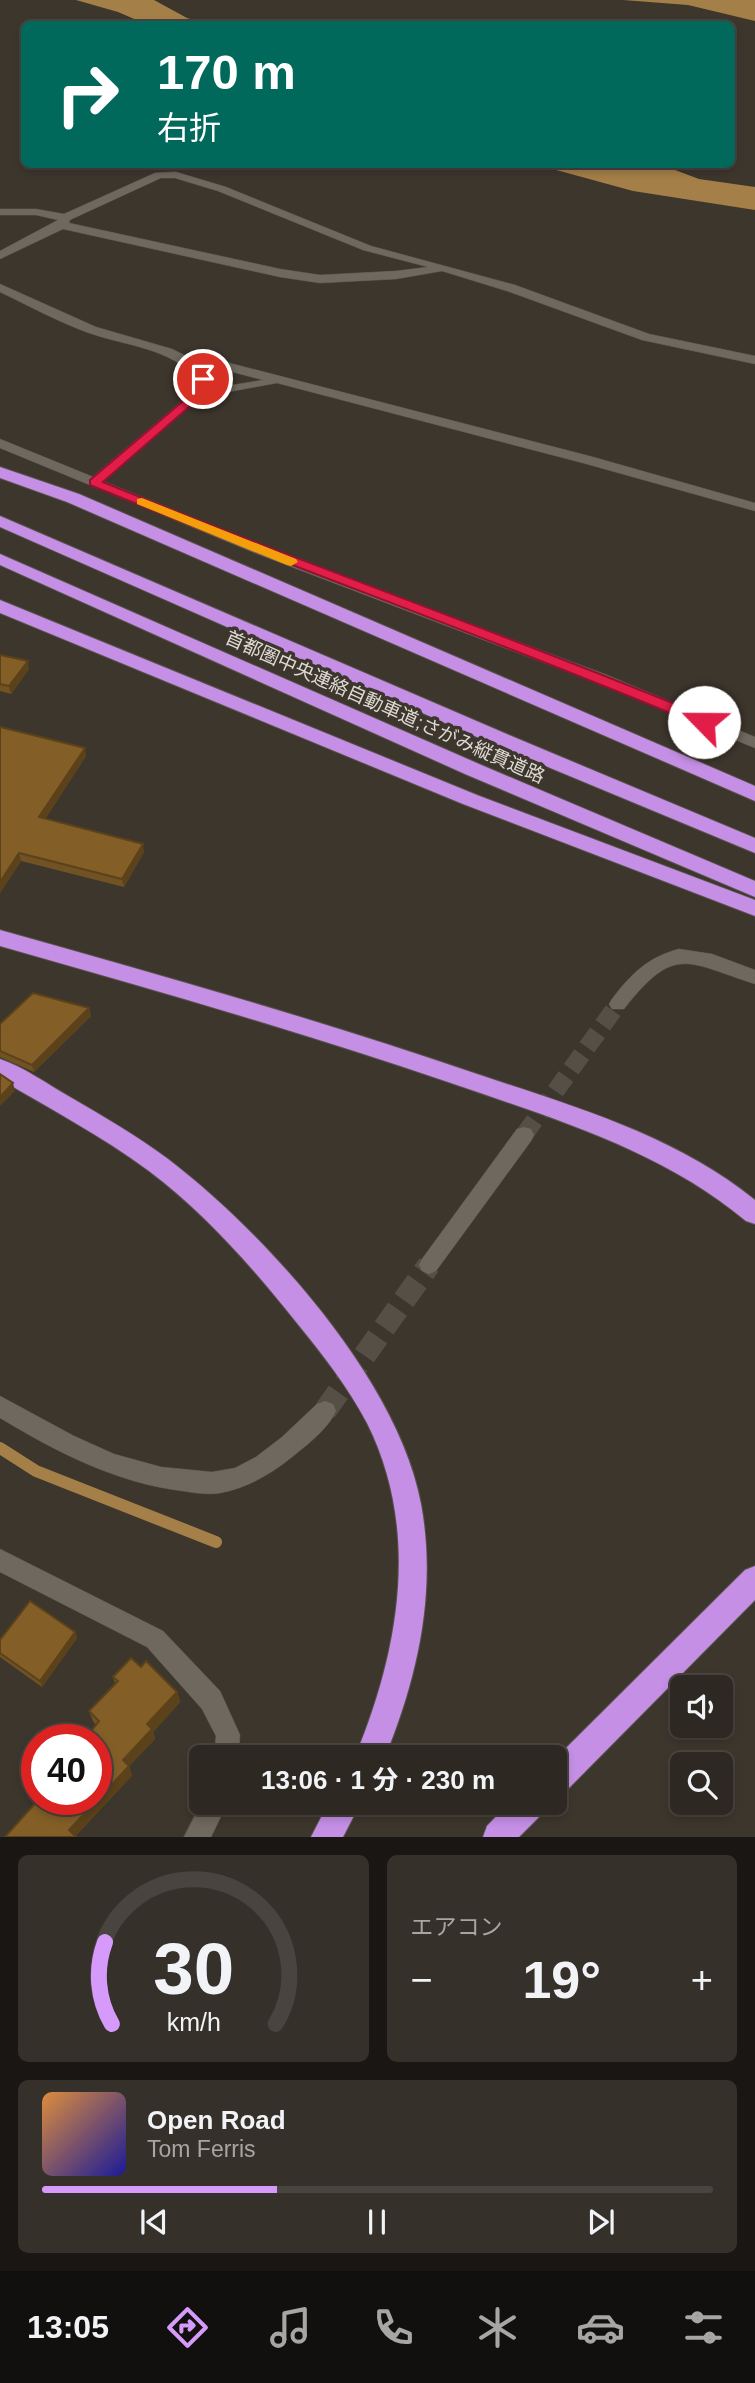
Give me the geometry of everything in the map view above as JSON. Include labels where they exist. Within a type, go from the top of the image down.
[{"type":"highway","points":[[0,472],[73,498],[755,794]]},
{"type":"highway","name":"首都圏中央連絡自動車道;さがみ縦貫道路","points":[[0,521],[502,740],[755,846]]},
{"type":"highway","name":"首都圏中央連絡自動車道;さがみ縦貫道路","points":[[0,559],[472,769],[755,889]]},
{"type":"highway","points":[[0,606],[348,752],[640,867],[755,908]]},
{"type":"highway","points":[[0,938],[325,1033],[530,1101],[603,1129],[686,1166],[755,1214]]},
{"type":"highway","points":[[0,1068],[127,1143],[207,1206],[274,1275],[322,1334],[361,1388],[380,1422],[395,1461],[408,1508],[413,1559],[413,1612],[403,1669],[375,1745]]},
{"type":"highway","points":[[567,1768],[755,1580]]},
{"type":"highway","points":[[326,1837],[339,1815]]},
{"type":"highway","points":[[498,1837],[519,1815]]},
{"type":"street","points":[[0,256],[156,170],[222,189],[367,248],[511,288],[646,337],[755,360]]},
{"type":"street","points":[[0,212],[36,212],[64,222],[280,273],[320,279],[396,275],[446,268]]},
{"type":"street","points":[[0,288],[92,330],[167,352],[188,362],[203,379],[198,394],[95,482]]},
{"type":"street","points":[[188,362],[210,362],[588,460],[755,507]]},
{"type":"street","points":[[198,394],[277,381]]},
{"type":"street","points":[[0,443],[272,555],[602,679],[755,743]]},
{"type":"street","points":[[618,1004],[653,963],[684,954],[709,959],[755,977]]},
{"type":"street","points":[[429,1265],[524,1135]]},
{"type":"street","points":[[0,1406],[68,1446],[122,1470],[175,1480],[219,1483],[258,1468],[295,1442],[325,1411]]},
{"type":"street","points":[[0,1560],[155,1639],[211,1700],[228,1735],[227,1745]]},
{"type":"street","points":[[197,1837],[209,1815]]},
{"type":"shaded area","points":[[76,0],[154,0],[197,21],[139,21]]},
{"type":"shaded area","points":[[623,0],[755,0],[755,21],[688,5]]},
{"type":"shaded area","points":[[549,168],[670,168],[699,179],[755,187],[755,210],[633,191]]},
{"type":"building","points":[[0,655],[28,661],[9,686],[0,684]]},
{"type":"building","points":[[0,727],[85,748],[39,817],[143,844],[122,879],[19,853],[0,882]]},
{"type":"building","points":[[33,993],[89,1008],[32,1065],[0,1051],[0,1024]]},
{"type":"building","points":[[0,1074],[13,1083],[0,1097]]},
{"type":"building","points":[[30,1601],[75,1632],[40,1681],[0,1653],[0,1640]]},
{"type":"building","points":[[131,1658],[141,1667],[146,1661],[177,1692],[147,1724],[152,1729],[123,1760],[129,1766],[112,1784],[112,1724],[97,1724],[99,1721],[89,1711],[118,1681],[113,1677]]},
{"type":"building","points":[[25,1815],[83,1815],[69,1830],[76,1837],[5,1837]]},
{"type":"waterway","points":[[0,1448],[36,1471],[216,1542]]},
{"type":"tunnel","points":[[524,1135],[618,1004]]},
{"type":"tunnel","points":[[325,1411],[429,1265]]},
{"type":"slow traffic","points":[[142,502],[291,562]]},
{"type":"route","points":[[203,379],[201,391],[95,482],[260,550],[602,679],[704,722]]}]
